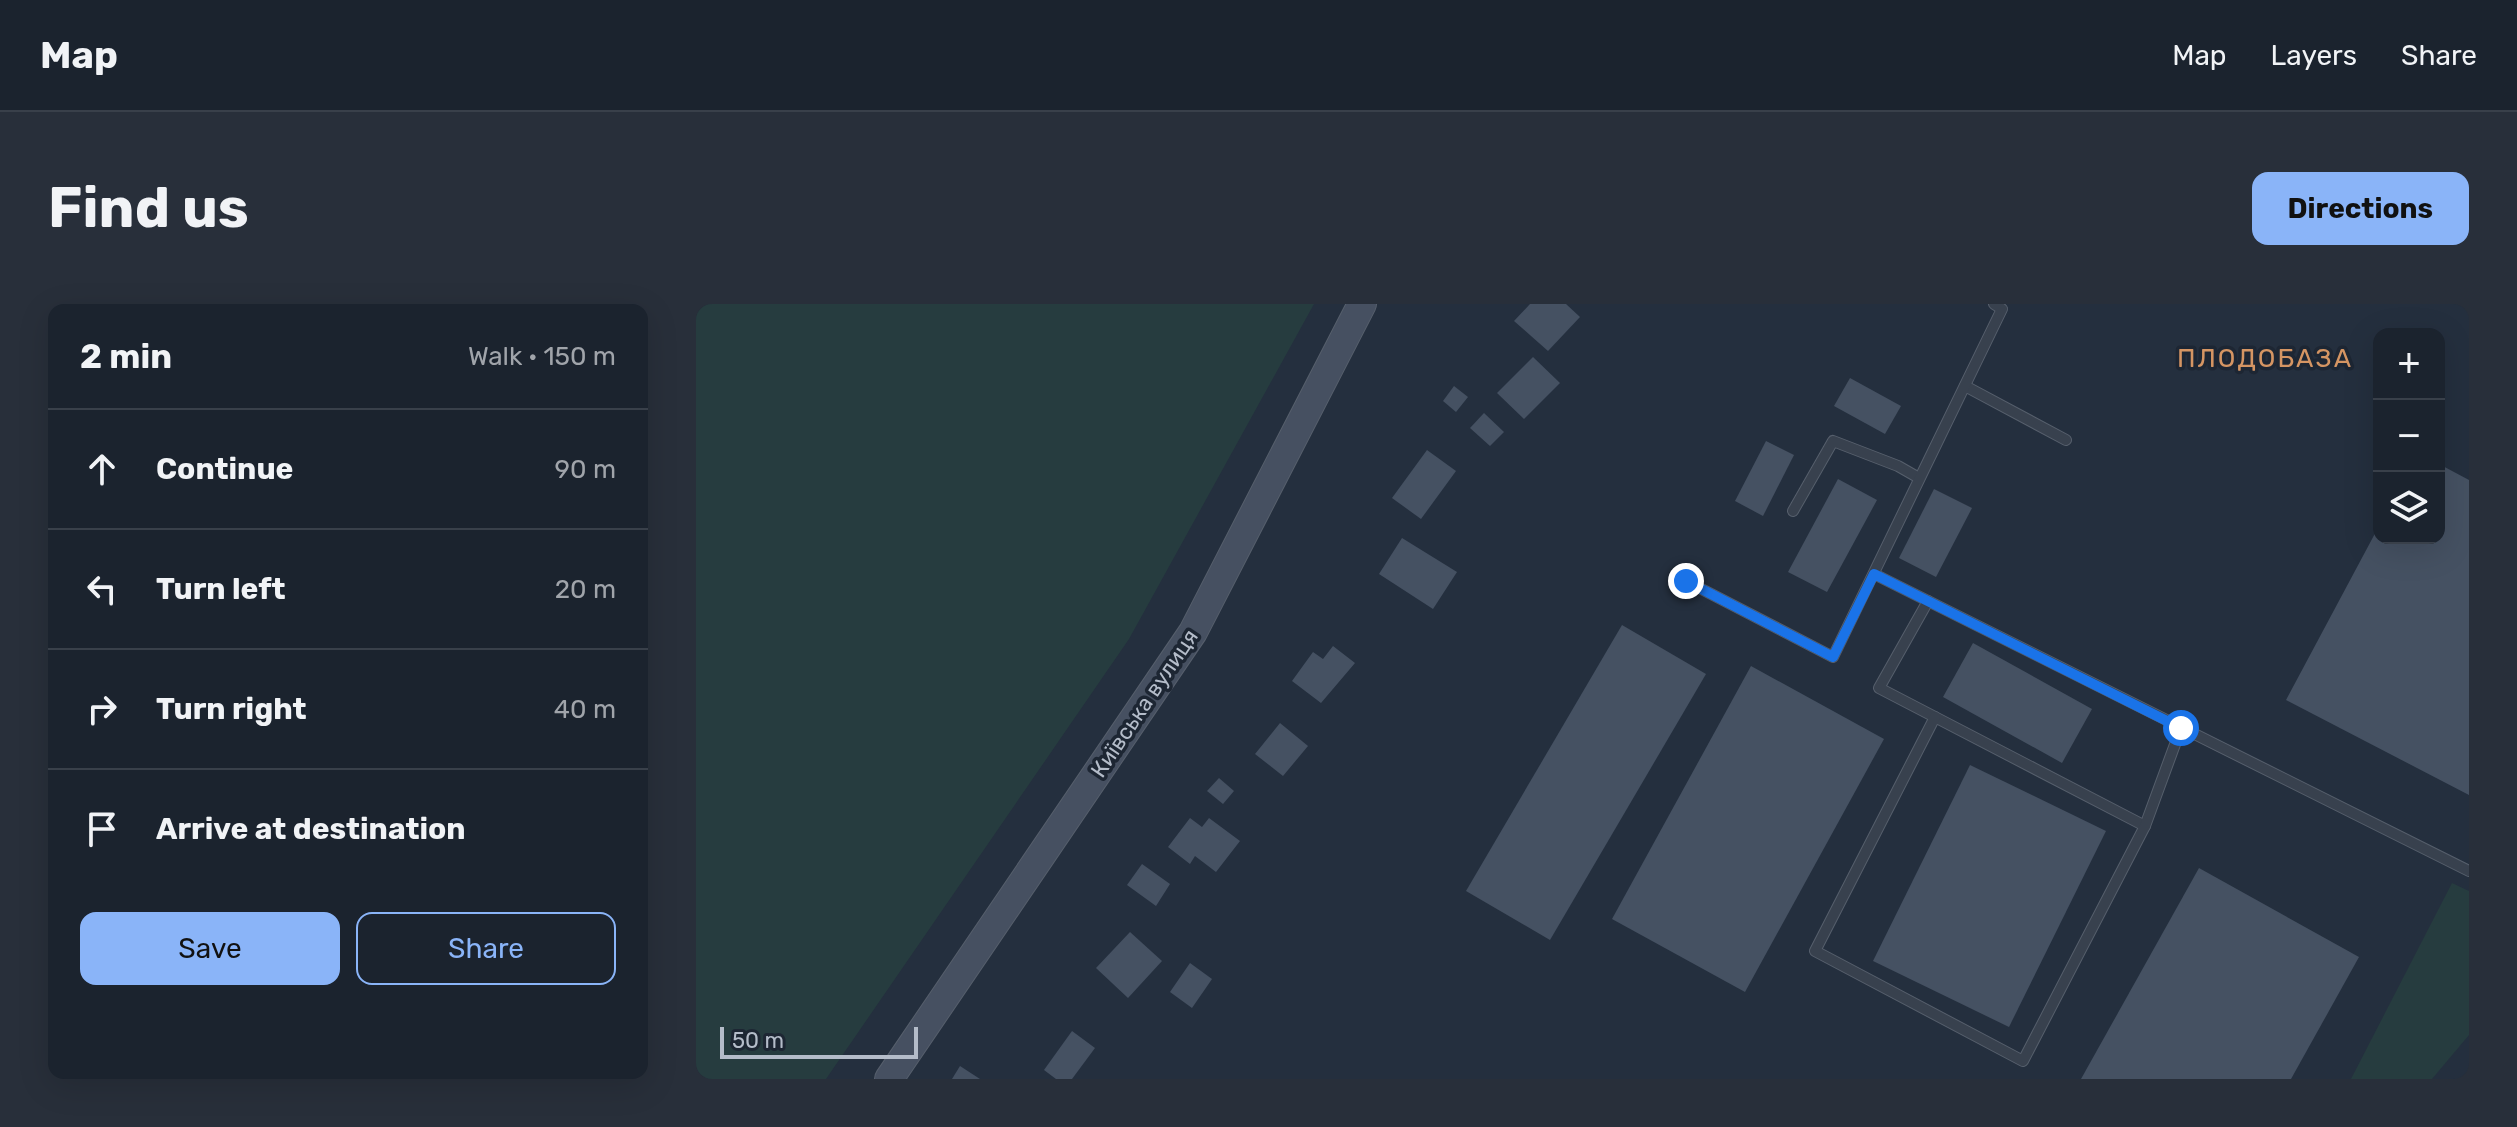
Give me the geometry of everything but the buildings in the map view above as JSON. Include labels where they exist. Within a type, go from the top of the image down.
[{"type":"main road","name":"Київська вулиця","points":[[889,1079],[1193,632],[1362,304]]},
{"type":"lane","points":[[1686,581],[1833,657],[2001,306]]},
{"type":"lane","points":[[1965,386],[2066,440]]},
{"type":"lane","points":[[1793,511],[1833,441],[1898,466],[1919,478]]},
{"type":"lane","points":[[1874,574],[2469,871]]},
{"type":"lane","points":[[1928,601],[1879,688],[2145,826]]},
{"type":"lane","points":[[1935,717],[1815,951],[2023,1061],[2145,826],[2181,728]]},
{"type":"green space","points":[[696,304],[1314,304],[1129,639],[826,1079],[696,1079]]},
{"type":"green space","points":[[2452,883],[2469,891],[2469,1035],[2432,1079],[2351,1079]]},
{"type":"district","name":"ПЛОДОБАЗА","points":[[2265,358]]},
{"type":"route","points":[[1686,581],[1833,657],[1874,574],[2181,728]]}]
